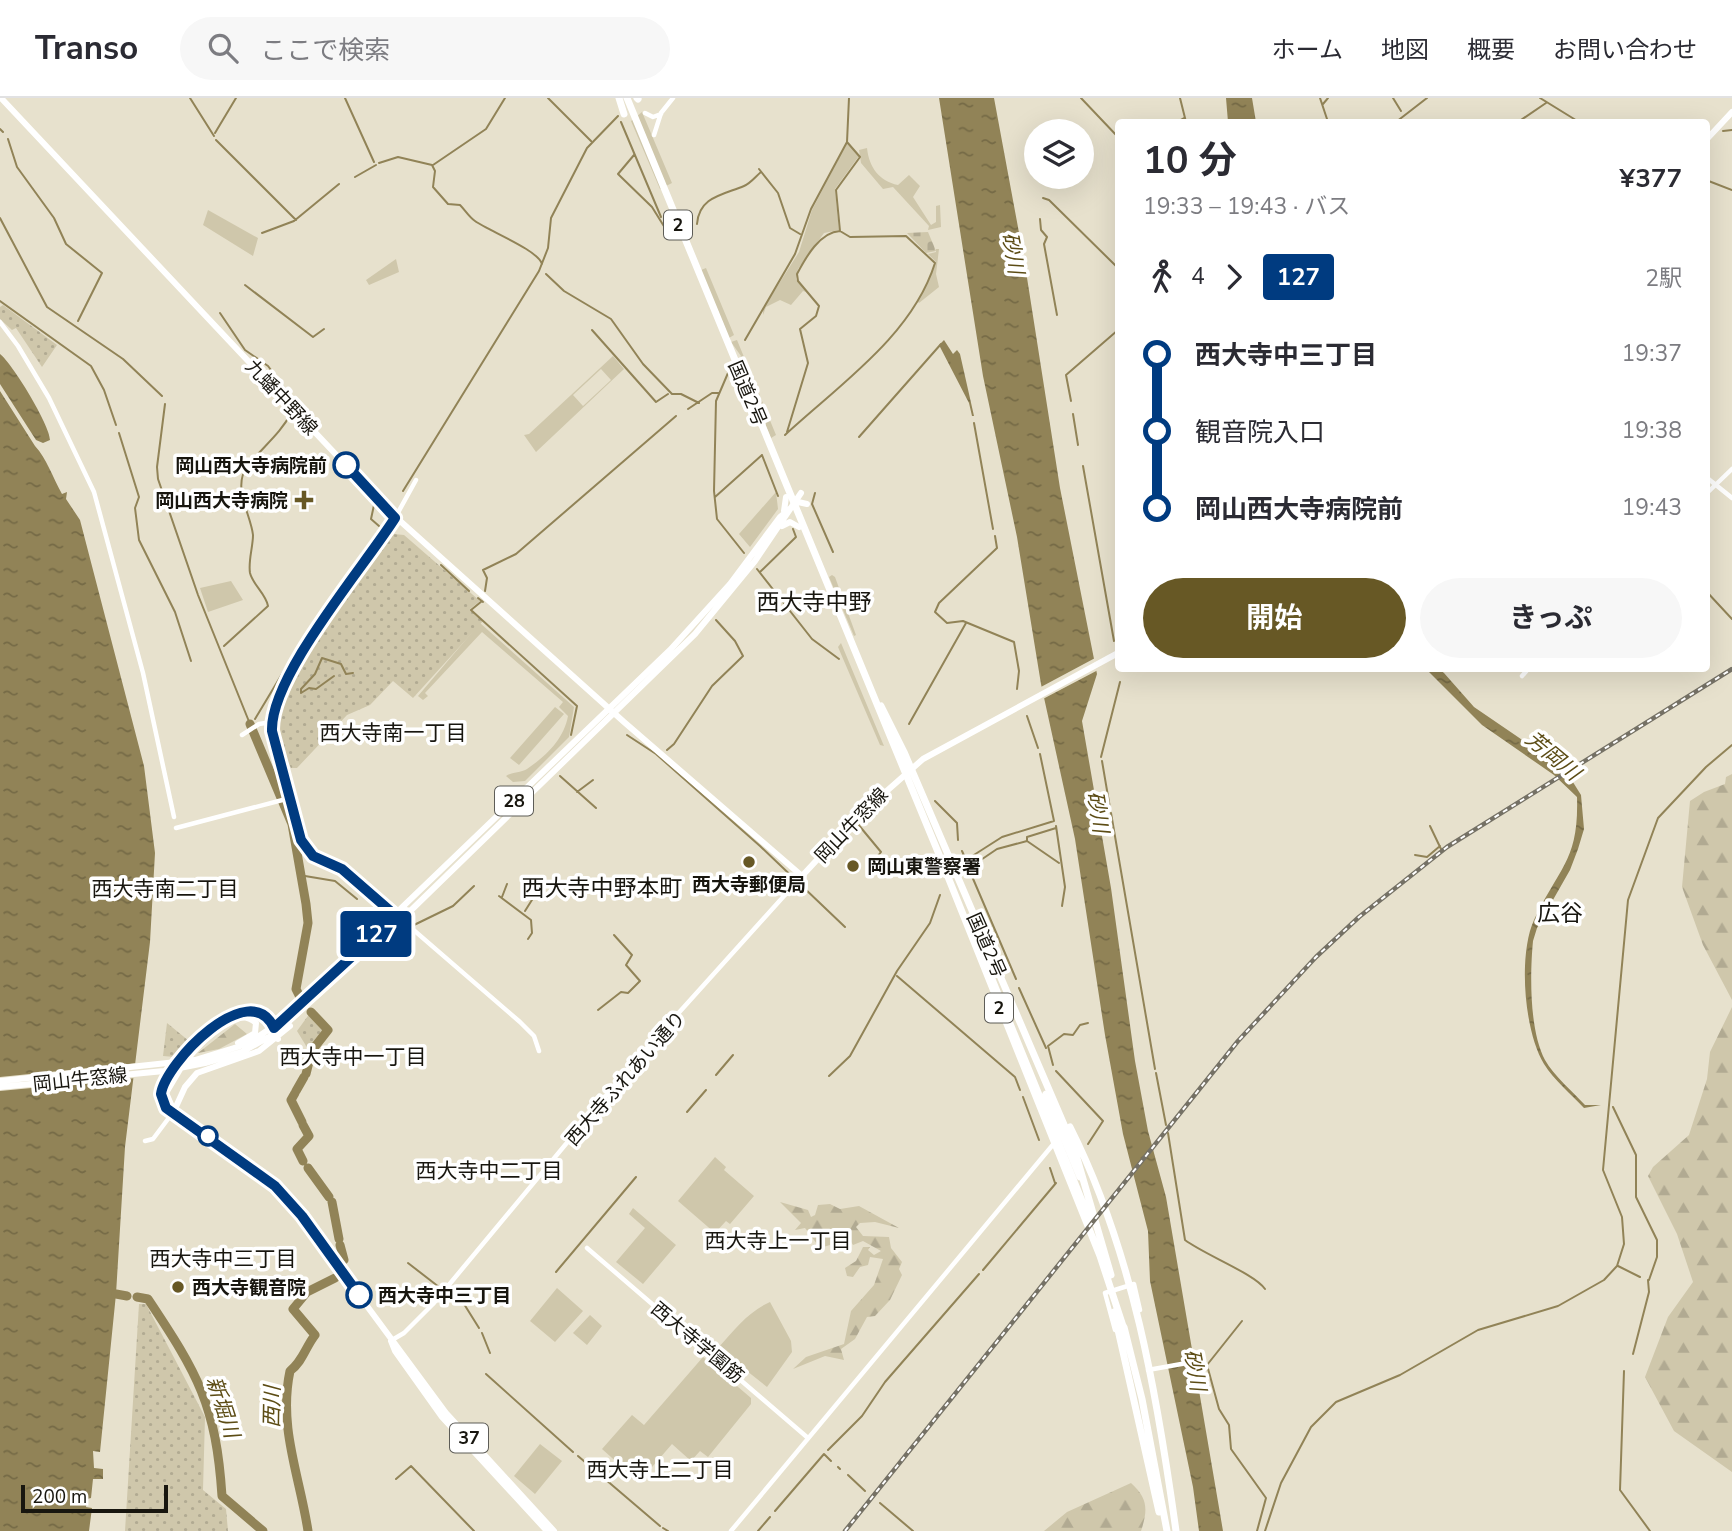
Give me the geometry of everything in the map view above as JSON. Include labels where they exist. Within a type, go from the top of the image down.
[{"type":"highway","points":[[619,98],[624,114]]},
{"type":"highway","name":"国道2号","points":[[627,98],[871,687],[1100,1256],[1121,1327]]},
{"type":"highway","name":"国道2号","points":[[871,687],[904,752],[1074,1148],[1097,1224],[1153,1474]]},
{"type":"highway","points":[[984,924],[994,970],[1086,1207],[1100,1256]]},
{"type":"highway","points":[[962,926],[990,972],[1022,1042],[1097,1224]]},
{"type":"highway","points":[[1044,1077],[1079,1146],[1110,1218],[1138,1320],[1169,1478],[1176,1531]]},
{"type":"highway","points":[[1046,1124],[1054,1156],[1121,1327],[1165,1531]]},
{"type":"main road","name":"九蟠中野線","points":[[1,98],[395,518],[611,711]]},
{"type":"main road","points":[[1710,136],[1732,112]]},
{"type":"main road","name":"岡山牛窓線","points":[[0,1087],[164,1071],[242,1052],[276,1033],[321,994],[710,617],[779,528],[798,502],[801,493]]},
{"type":"main road","points":[[783,513],[786,497]]},
{"type":"main road","points":[[798,502],[807,504]]},
{"type":"main road","name":"岡山牛窓線","points":[[611,711],[708,610],[783,513],[798,502]]},
{"type":"main road","points":[[779,528],[787,523],[799,527]]},
{"type":"main road","name":"岡山牛窓線","points":[[611,711],[799,880],[855,819],[916,763],[1115,654]]},
{"type":"main road","name":"岡山牛窓線","points":[[0,1081],[216,1058],[276,1033],[398,918]]},
{"type":"main road","points":[[245,1012],[265,1018],[276,1033],[246,1057],[197,1073],[185,1087],[174,1111],[164,1105],[163,1085],[209,1029],[232,1014],[245,1012]]},
{"type":"main road","points":[[174,1111],[166,1096],[167,1089],[186,1060],[226,1023],[236,1018],[251,1019],[256,1023],[255,1033],[225,1053]]},
{"type":"main road","name":"37","points":[[174,1111],[268,1179],[285,1195],[446,1413],[554,1531]]},
{"type":"main road","name":"37","points":[[391,1340],[395,1351],[442,1417],[547,1531]]},
{"type":"street","points":[[654,135],[661,113],[673,98]]},
{"type":"street","points":[[645,113],[653,117],[661,113]]},
{"type":"street","points":[[0,322],[18,346],[49,398],[94,492],[143,673],[174,817]]},
{"type":"street","points":[[1710,490],[1732,469]]},
{"type":"street","points":[[416,480],[395,518],[301,657],[278,697],[272,722],[274,740],[301,840],[308,851],[342,869],[520,1022],[534,1036],[540,1051]]},
{"type":"street","points":[[1710,481],[1732,498]]},
{"type":"street","points":[[1522,676],[1525,672]]},
{"type":"street","points":[[242,735],[272,722]]},
{"type":"street","points":[[176,828],[289,799]]},
{"type":"street","name":"西大寺ふれあい通り","points":[[391,1340],[400,1336],[433,1304],[629,1068],[799,880]]},
{"type":"street","points":[[145,1141],[155,1138],[174,1111]]},
{"type":"street","points":[[731,1531],[1071,1125]]},
{"type":"street","name":"西大寺学園筋","points":[[587,1248],[808,1438]]},
{"type":"street","points":[[1127,1375],[1104,1295],[1134,1284],[1140,1310]]},
{"type":"street","points":[[1147,1370],[1196,1361]]},
{"type":"green space","points":[[642,112],[672,183],[660,189],[631,121]]},
{"type":"green space","points":[[847,143],[859,156],[835,189],[839,230],[824,233],[798,269],[796,279],[806,292],[803,291],[791,305],[780,300],[766,307],[763,315],[763,309],[799,252],[812,210]]},
{"type":"green space","points":[[867,148],[870,161],[880,177],[898,185],[909,175],[920,186],[913,197],[931,225],[936,222],[936,206],[940,205],[941,227],[928,230],[929,226],[893,187],[883,189],[861,163],[859,150]]},
{"type":"green space","points":[[208,210],[258,238],[253,256],[203,225]]},
{"type":"green space","points":[[928,232],[936,251],[926,253],[907,233]]},
{"type":"green space","points":[[936,249],[939,249],[936,274],[939,287],[919,303],[917,301],[936,262],[928,254],[936,252]]},
{"type":"green space","points":[[396,259],[399,272],[369,285],[366,280]]},
{"type":"green space","points":[[706,268],[734,335],[729,338],[701,270]]},
{"type":"green space","points":[[3,305],[57,345],[42,367],[16,328],[12,330],[0,319],[0,307]]},
{"type":"green space","points":[[737,340],[776,435],[771,438],[739,361],[741,356],[731,342]]},
{"type":"green space","points":[[613,356],[624,369],[536,452],[524,435],[529,434]],"holes":[[[601,369],[611,380],[583,406],[573,395]]]},
{"type":"green space","points":[[776,492],[778,509],[750,547],[739,534]]},
{"type":"green space","points":[[394,534],[404,535],[480,601],[470,609],[483,621],[413,698],[393,681],[370,705],[347,715],[297,768],[291,768],[280,730],[287,697],[329,623]]},
{"type":"green space","points":[[832,575],[856,635],[854,636],[829,577]]},
{"type":"green space","points":[[231,581],[243,600],[208,612],[200,588]]},
{"type":"green space","points":[[480,623],[574,707],[569,737],[525,781],[513,782],[506,776],[527,769],[547,753],[563,732],[568,716],[559,707],[563,702],[482,632],[425,693],[428,696],[423,700],[418,696]]},
{"type":"green space","points":[[841,643],[884,746],[880,745],[838,647]]},
{"type":"green space","points":[[555,707],[564,714],[519,765],[510,758]]},
{"type":"green space","points":[[1732,774],[1732,1000],[1703,945],[1682,887],[1690,801],[1725,784],[1726,777]]},
{"type":"green space","points":[[1732,1007],[1732,1472],[1674,1431],[1645,1377],[1668,1317],[1693,1282],[1677,1234],[1648,1176],[1653,1167],[1689,1135],[1707,1079],[1710,1052]]},
{"type":"green space","points":[[310,1013],[326,1029],[308,1049],[297,1031]]},
{"type":"green space","points":[[167,1023],[189,1041],[175,1057],[163,1056]]},
{"type":"green space","points":[[235,1024],[247,1034],[219,1049],[198,1053]]},
{"type":"green space","points":[[715,1157],[726,1167],[724,1170],[754,1196],[730,1224],[726,1221],[715,1233],[678,1201]]},
{"type":"green space","points":[[780,1202],[808,1210],[811,1217],[815,1215],[818,1205],[830,1204],[840,1209],[859,1206],[899,1228],[875,1222],[860,1223],[856,1227],[863,1236],[889,1237],[891,1248],[902,1262],[899,1269],[902,1275],[890,1300],[875,1316],[867,1317],[855,1339],[841,1349],[844,1360],[825,1356],[793,1369],[806,1357],[844,1344],[851,1311],[874,1285],[883,1259],[870,1257],[868,1265],[860,1267],[853,1277],[847,1276],[845,1268],[856,1261],[863,1247],[870,1247],[868,1250],[874,1255],[881,1251],[863,1241],[853,1245],[848,1237],[830,1239],[830,1245],[820,1248],[805,1228],[795,1230],[801,1223]]},
{"type":"green space","points":[[633,1208],[676,1245],[643,1284],[616,1262],[645,1228],[629,1214]]},
{"type":"green space","points":[[557,1288],[583,1311],[555,1342],[530,1321]]},
{"type":"green space","points":[[770,1302],[791,1341],[792,1352],[767,1387],[718,1348],[736,1327]]},
{"type":"green space","points":[[139,1304],[146,1304],[205,1417],[203,1490],[226,1509],[228,1531],[125,1531]]},
{"type":"green space","points":[[590,1315],[602,1326],[587,1345],[573,1333]]},
{"type":"green space","points":[[703,1357],[751,1398],[751,1404],[708,1457],[700,1451],[691,1461],[672,1444],[639,1482],[602,1449],[632,1415],[644,1425]]},
{"type":"green space","points":[[540,1444],[562,1461],[535,1494],[514,1476]]},
{"type":"green space","points":[[1131,1483],[1141,1494],[1145,1505],[1141,1531],[1044,1531],[1067,1512]]},
{"type":"water","name":"砂川","points":[[939,98],[994,98],[1025,265],[1060,488],[1097,674],[1082,721],[1111,888],[1135,1061],[1148,1131],[1166,1197],[1223,1531],[1199,1531],[1193,1487],[1150,1281],[1148,1231],[1123,1134],[1105,1035],[1075,839],[1041,684],[1017,537],[983,376]]},
{"type":"water","points":[[1226,98],[1252,98],[1256,119],[1228,119]]},
{"type":"water","points":[[944,340],[953,354],[957,350],[960,354],[974,416],[939,345]]},
{"type":"water","points":[[0,354],[30,395],[44,421],[50,440],[43,443],[36,440],[0,384]]},
{"type":"water","points":[[0,391],[43,456],[62,494],[67,492],[66,499],[80,520],[144,766],[155,853],[150,942],[125,1147],[116,1294],[100,1452],[93,1451],[94,1468],[103,1469],[103,1479],[93,1479],[91,1498],[87,1499],[86,1507],[92,1508],[89,1531],[0,1531]]},
{"type":"water","points":[[1429,672],[1444,673],[1474,707],[1534,748],[1571,779],[1581,795],[1584,829],[1578,849],[1570,870],[1537,928],[1533,941],[1533,1018],[1545,1060],[1558,1078],[1585,1105],[1601,1105],[1584,1108],[1544,1064],[1532,1032],[1526,993],[1529,935],[1534,920],[1571,850],[1575,836],[1577,797],[1554,775],[1482,725]]},
{"type":"pier","points":[[1097,657],[1100,669],[1041,700],[1039,688]]},
{"type":"pier","points":[[138,1063],[136,1078],[0,1091],[0,1077]]},
{"type":"waterway","points":[[190,98],[214,136]]},
{"type":"waterway","points":[[215,133],[236,98]]},
{"type":"waterway","points":[[345,98],[374,162]]},
{"type":"waterway","points":[[433,165],[486,129],[505,98]]},
{"type":"waterway","points":[[548,98],[591,141]]},
{"type":"waterway","points":[[745,340],[795,254],[811,209],[847,142],[849,98]]},
{"type":"waterway","points":[[1081,98],[1115,134]]},
{"type":"waterway","points":[[1180,98],[1185,119]]},
{"type":"waterway","points":[[1320,98],[1327,119]]},
{"type":"waterway","points":[[1323,104],[1328,98]]},
{"type":"waterway","points":[[1393,98],[1401,111]]},
{"type":"waterway","points":[[1400,119],[1427,98]]},
{"type":"waterway","points":[[1540,98],[1574,119]]},
{"type":"waterway","points":[[1522,119],[1546,103]]},
{"type":"waterway","points":[[403,491],[539,271],[548,248],[551,218],[587,148],[618,116]]},
{"type":"waterway","points":[[621,122],[661,217]]},
{"type":"waterway","points":[[0,129],[3,132]]},
{"type":"waterway","points":[[1723,131],[1732,130]]},
{"type":"waterway","points":[[8,139],[17,167],[54,218],[66,244],[102,273],[78,321]]},
{"type":"waterway","points":[[216,140],[296,220]]},
{"type":"waterway","points":[[785,435],[872,358],[892,336],[924,289],[935,263],[906,236],[850,237],[840,231],[836,190],[860,157],[847,142]]},
{"type":"waterway","points":[[634,155],[618,174],[652,207],[670,236]]},
{"type":"waterway","points":[[379,163],[398,157],[432,165],[435,171],[433,187],[448,204],[460,205],[475,221],[523,247],[542,264]]},
{"type":"waterway","points":[[355,177],[376,165]]},
{"type":"waterway","points":[[759,169],[778,193],[790,228],[800,234]]},
{"type":"waterway","points":[[697,224],[707,202],[747,185],[761,172]]},
{"type":"waterway","points":[[1710,182],[1732,190]]},
{"type":"waterway","points":[[262,233],[294,221],[339,184]]},
{"type":"waterway","points":[[1043,198],[1049,200],[1115,265]]},
{"type":"waterway","points":[[0,218],[47,307],[123,359],[162,396]]},
{"type":"waterway","points":[[1040,219],[1041,230],[1047,237],[1044,244],[1057,315]]},
{"type":"waterway","points":[[787,432],[808,363],[800,329],[816,316],[819,306],[798,281],[797,274],[809,253],[820,241],[833,232],[840,231]]},
{"type":"waterway","points":[[546,274],[564,291],[611,319],[643,364],[672,394],[681,394],[699,403]]},
{"type":"waterway","points":[[245,285],[313,337],[324,329]]},
{"type":"waterway","points":[[0,301],[91,366],[104,390],[116,425]]},
{"type":"waterway","points":[[220,313],[245,350],[268,366],[307,418]]},
{"type":"waterway","points":[[592,330],[656,402],[668,394]]},
{"type":"waterway","points":[[1071,401],[1066,375],[1115,333]]},
{"type":"waterway","points":[[859,437],[941,344]]},
{"type":"waterway","points":[[728,373],[716,401],[714,491],[717,519],[744,553]]},
{"type":"waterway","points":[[688,409],[712,393],[719,393]]},
{"type":"waterway","points":[[165,404],[157,467],[158,479],[198,595],[250,724]]},
{"type":"waterway","points":[[224,646],[268,606],[250,573],[253,535],[241,483],[247,467],[291,413]]},
{"type":"waterway","points":[[1073,414],[1078,445]]},
{"type":"waterway","points":[[485,591],[487,578],[483,570],[516,554],[676,416]]},
{"type":"waterway","points":[[974,423],[993,529]]},
{"type":"waterway","points":[[119,433],[139,497],[135,508],[139,540],[175,612],[191,661]]},
{"type":"waterway","points":[[762,455],[778,496]]},
{"type":"waterway","points":[[715,497],[762,455]]},
{"type":"waterway","points":[[1083,466],[1114,641]]},
{"type":"waterway","points":[[815,493],[812,504],[833,552]]},
{"type":"waterway","points":[[374,505],[371,519],[379,526]]},
{"type":"waterway","points":[[255,719],[309,629],[381,527]]},
{"type":"waterway","points":[[760,572],[796,537],[793,529]]},
{"type":"waterway","points":[[995,536],[997,548],[939,603],[935,612],[947,623],[963,621],[1014,642],[1019,671],[1017,689]]},
{"type":"waterway","points":[[441,565],[469,591]]},
{"type":"waterway","points":[[757,569],[812,639],[839,659]]},
{"type":"waterway","points":[[1710,595],[1732,619]]},
{"type":"waterway","points":[[478,598],[483,602]]},
{"type":"waterway","points":[[482,601],[471,610],[577,706],[571,735]]},
{"type":"waterway","points":[[667,750],[674,744],[712,686],[743,656],[735,641],[716,620]]},
{"type":"waterway","points":[[909,724],[966,623]]},
{"type":"waterway","points":[[334,676],[316,689],[309,688],[301,693],[301,689],[315,674],[322,658],[341,664],[346,674],[353,673]]},
{"type":"waterway","points":[[1101,757],[1120,682]]},
{"type":"waterway","points":[[1027,716],[1038,748]]},
{"type":"waterway","points":[[250,724],[292,824],[308,923],[296,989],[300,997]]},
{"type":"waterway","points":[[627,735],[656,754],[760,846],[845,927]]},
{"type":"waterway","points":[[1265,1531],[1281,1483],[1311,1427],[1336,1402],[1400,1375],[1478,1330],[1558,1306],[1604,1280],[1617,1266],[1624,1244],[1622,1217],[1603,1170],[1628,900],[1658,818],[1706,767],[1732,745]]},
{"type":"waterway","points":[[966,860],[1002,837],[1054,821],[1040,754]]},
{"type":"waterway","name":"砂川","points":[[1102,761],[1110,808]]},
{"type":"waterway","points":[[560,776],[596,808]]},
{"type":"waterway","points":[[577,792],[593,780]]},
{"type":"waterway","points":[[935,801],[957,823],[958,840]]},
{"type":"waterway","name":"砂川","points":[[1111,813],[1155,1069]]},
{"type":"waterway","points":[[857,823],[881,852],[877,857],[893,874]]},
{"type":"waterway","points":[[1056,826],[1065,887],[1062,906]]},
{"type":"waterway","points":[[1430,826],[1441,849]]},
{"type":"waterway","points":[[969,868],[997,849],[1027,841],[1027,837],[1056,828]]},
{"type":"waterway","points":[[1027,841],[1059,863]]},
{"type":"waterway","points":[[1415,855],[1427,857],[1440,846]]},
{"type":"waterway","points":[[962,851],[966,860]]},
{"type":"waterway","points":[[968,867],[1016,979]]},
{"type":"waterway","points":[[305,876],[335,881],[357,899]]},
{"type":"waterway","points":[[502,897],[507,884]]},
{"type":"waterway","points":[[525,911],[542,884]]},
{"type":"waterway","points":[[414,925],[453,906],[474,886]]},
{"type":"waterway","points":[[537,895],[550,899]]},
{"type":"waterway","points":[[829,1076],[850,1056],[897,971],[930,923],[940,895]]},
{"type":"waterway","points":[[499,896],[531,920],[532,933],[528,939]]},
{"type":"waterway","points":[[364,911],[371,922]]},
{"type":"waterway","points":[[392,938],[395,940],[403,933]]},
{"type":"waterway","points":[[598,1010],[621,992],[628,993],[640,981],[626,965],[632,955],[614,935]]},
{"type":"waterway","points":[[897,976],[1015,1077],[1020,1090]]},
{"type":"waterway","points":[[1019,988],[1046,1048]]},
{"type":"waterway","points":[[310,1053],[328,1030],[311,1012]]},
{"type":"waterway","points":[[1053,1065],[1048,1046],[1064,1034],[1073,1035],[1080,1025],[1088,1023]]},
{"type":"waterway","points":[[716,1075],[733,1055]]},
{"type":"waterway","points":[[306,1074],[310,1058]]},
{"type":"waterway","points":[[1056,1071],[1103,1121],[1088,1144]]},
{"type":"waterway","points":[[1156,1073],[1166,1125]]},
{"type":"waterway","points":[[296,1091],[304,1077]]},
{"type":"waterway","points":[[687,1112],[706,1090]]},
{"type":"waterway","points":[[295,1093],[291,1100],[302,1122]]},
{"type":"waterway","points":[[1023,1097],[1039,1140]]},
{"type":"waterway","points":[[1613,1107],[1636,1155],[1636,1197],[1657,1240],[1657,1257],[1649,1280]]},
{"type":"waterway","points":[[303,1125],[309,1136],[297,1149],[303,1161]]},
{"type":"waterway","points":[[1168,1133],[1185,1240],[1251,1277],[1265,1289]]},
{"type":"waterway","points":[[308,1168],[329,1197]]},
{"type":"waterway","points":[[1050,1168],[1055,1183]]},
{"type":"waterway","points":[[556,1272],[636,1177]]},
{"type":"waterway","points":[[983,1270],[1056,1183]]},
{"type":"waterway","points":[[332,1202],[339,1239]]},
{"type":"waterway","points":[[340,1245],[344,1260]]},
{"type":"waterway","points":[[408,1263],[439,1287]]},
{"type":"waterway","points":[[1618,1266],[1640,1277]]},
{"type":"waterway","points":[[828,1450],[862,1416],[885,1382],[979,1274]]},
{"type":"waterway","name":"西川","points":[[308,1531],[288,1432],[287,1392],[290,1371],[315,1335],[293,1309],[307,1292],[335,1278]]},
{"type":"waterway","points":[[1633,1354],[1649,1292],[1648,1280]]},
{"type":"waterway","points":[[454,1288],[479,1328]]},
{"type":"waterway","name":"新堀川","points":[[116,1294],[127,1296]]},
{"type":"waterway","name":"新堀川","points":[[137,1297],[148,1299],[180,1349],[202,1392],[215,1437],[222,1496],[263,1531]]},
{"type":"waterway","name":"砂川","points":[[1242,1321],[1207,1365],[1219,1409],[1229,1425],[1231,1449],[1266,1498],[1257,1531]]},
{"type":"waterway","points":[[482,1333],[490,1353]]},
{"type":"waterway","points":[[1624,1371],[1620,1490],[1650,1531]]},
{"type":"waterway","points":[[486,1374],[573,1452]]},
{"type":"waterway","points":[[775,1511],[824,1454],[831,1461]]},
{"type":"waterway","points":[[578,1456],[660,1526]]},
{"type":"waterway","points":[[396,1479],[411,1466],[474,1531]]},
{"type":"waterway","points":[[848,1475],[865,1491]]},
{"type":"waterway","points":[[880,1503],[913,1531]]},
{"type":"waterway","points":[[758,1531],[770,1517]]},
{"type":"waterway","points":[[663,1528],[668,1531]]},
{"type":"railway","points":[[845,1531],[1238,1041],[1316,957],[1359,917],[1447,847],[1732,669]]},
{"type":"bus line","name":"127","points":[[346,465],[395,518],[313,637],[281,691],[272,731],[301,840],[308,851],[342,869],[396,916],[274,1028],[265,1018],[245,1012],[232,1014],[209,1029],[168,1077],[161,1094],[166,1108],[180,1115],[275,1186],[302,1216],[359,1295]]},
{"type":"place","name":"岡山西大寺病院前","points":[[346,465]]},
{"type":"place","name":"岡山西大寺病院","points":[[304,500]]},
{"type":"place","name":"西大寺郵便局","points":[[749,862]]},
{"type":"place","name":"岡山東警察署","points":[[853,866]]},
{"type":"place","name":"西大寺観音院","points":[[178,1287]]},
{"type":"place","name":"西大寺中三丁目","points":[[359,1295]]},
{"type":"district","name":"西大寺中野","points":[[814,602]]},
{"type":"district","name":"西大寺南一丁目","points":[[393,733]]},
{"type":"district","name":"西大寺中野本町","points":[[602,888]]},
{"type":"district","name":"西大寺南二丁目","points":[[165,889]]},
{"type":"district","name":"広谷","points":[[1560,913]]},
{"type":"district","name":"西大寺中一丁目","points":[[353,1057]]},
{"type":"district","name":"西大寺中二丁目","points":[[489,1171]]},
{"type":"district","name":"西大寺上一丁目","points":[[778,1241]]},
{"type":"district","name":"西大寺中三丁目","points":[[223,1259]]},
{"type":"district","name":"西大寺上二丁目","points":[[660,1470]]},
{"type":"water label","name":"芳岡川","points":[[1553,756]]}]
